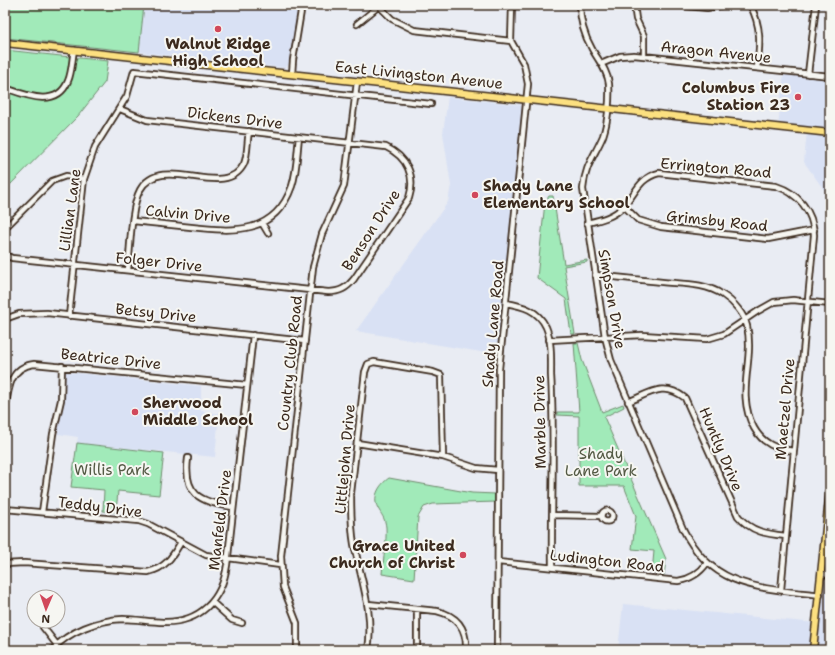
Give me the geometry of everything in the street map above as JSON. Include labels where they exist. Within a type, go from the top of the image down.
[{"type":"main road","name":"East Livingston Avenue","points":[[5,43],[830,133]]},
{"type":"main road","points":[[813,650],[830,489]]},
{"type":"street","points":[[292,74],[302,5]]},
{"type":"street","name":"Shady Lane Road","points":[[497,650],[498,393],[528,84],[526,70],[511,41],[510,26],[512,5]]},
{"type":"street","name":"Simpson Drive","points":[[580,5],[580,16],[586,38],[602,64],[609,82],[603,134],[589,161],[584,179],[583,199],[605,337],[611,360],[628,402],[688,540],[707,563],[725,576],[737,582],[755,587],[820,595]]},
{"type":"street","points":[[634,5],[636,19],[644,36],[644,56]]},
{"type":"street","points":[[676,5],[707,8],[725,5]]},
{"type":"street","points":[[750,5],[756,15],[760,34],[757,68]]},
{"type":"street","points":[[808,74],[816,5]]},
{"type":"street","points":[[357,24],[379,6],[392,19],[414,30],[511,41]]},
{"type":"street","points":[[5,88],[38,98],[56,95],[67,83],[74,50]]},
{"type":"street","name":"Aragon Avenue","points":[[602,64],[620,56],[644,56],[830,76]]},
{"type":"street","name":"Lillian Lane","points":[[69,316],[84,179],[95,147],[127,96],[134,71],[355,95]]},
{"type":"street","name":"Country Club Road","points":[[297,650],[297,623],[283,587],[280,565],[313,267],[317,249],[344,186],[357,82]]},
{"type":"street","points":[[355,95],[431,104]]},
{"type":"street","name":"Dickens Drive","points":[[120,109],[147,120],[350,143]]},
{"type":"street","points":[[128,270],[135,201],[140,189],[146,181],[156,176],[172,174],[217,179],[226,178],[237,172],[245,160],[249,131]]},
{"type":"street","name":"Calvin Drive","points":[[133,221],[231,231],[244,230],[262,223],[280,207],[290,193],[294,178],[299,137]]},
{"type":"street","name":"Benson Drive","points":[[311,290],[333,292],[348,286],[403,208],[410,194],[412,184],[409,169],[397,153],[381,146],[350,143]]},
{"type":"street","name":"Errington Road","points":[[587,222],[610,216],[624,206],[640,183],[652,175],[659,173],[768,184],[784,188],[798,198],[808,213],[814,230]]},
{"type":"street","points":[[5,228],[52,181],[66,176],[84,179]]},
{"type":"street","name":"Grimsby Road","points":[[624,206],[638,220],[661,227],[768,239],[814,230]]},
{"type":"street","points":[[262,223],[268,233]]},
{"type":"street","name":"Maetzel Drive","points":[[781,590],[814,230]]},
{"type":"street","name":"Folger Drive","points":[[5,255],[12,258],[311,290]]},
{"type":"street","points":[[595,275],[710,288],[730,300],[745,320],[748,340],[745,392],[749,418],[757,432],[766,443],[780,450],[794,451]]},
{"type":"street","points":[[549,340],[642,335],[707,339],[724,334],[774,302],[793,300],[830,304]]},
{"type":"street","name":"Marble Drive","points":[[506,304],[526,308],[538,315],[546,328],[549,340],[553,394],[552,567]]},
{"type":"street","name":"Betsy Drive","points":[[5,319],[19,314],[38,312],[305,341]]},
{"type":"street","name":"Manfeld Drive","points":[[52,650],[81,629],[106,621],[125,619],[175,622],[188,619],[212,602],[224,583],[228,558],[253,335]]},
{"type":"street","name":"Littlejohn Drive","points":[[368,650],[370,620],[355,545],[351,512],[365,372],[368,364],[381,363],[433,372],[442,375],[443,457]]},
{"type":"street","name":"Beatrice Drive","points":[[5,412],[9,385],[12,378],[19,369],[34,364],[247,385]]},
{"type":"street","points":[[42,512],[53,434],[61,400],[62,366]]},
{"type":"street","name":"Huntly Drive","points":[[628,402],[655,391],[665,389],[674,391],[685,398],[738,516],[742,521],[756,531],[769,535],[786,536]]},
{"type":"street","points":[[357,443],[443,457],[476,468],[498,470]]},
{"type":"street","points":[[188,458],[186,473],[188,484],[198,497],[212,504],[234,507]]},
{"type":"street","name":"Teddy Drive","points":[[5,509],[139,521],[206,555],[280,565]]},
{"type":"street","points":[[553,516],[601,516]]},
{"type":"street","points":[[5,564],[24,563],[148,572],[159,569],[169,562],[181,542]]},
{"type":"street","name":"Ludington Road","points":[[498,562],[678,581],[691,578],[699,573],[707,563]]},
{"type":"street","points":[[822,574],[830,575]]},
{"type":"street","points":[[212,602],[232,620],[242,623]]},
{"type":"street","points":[[368,604],[418,608],[437,611],[453,617],[464,630],[466,650]]},
{"type":"street","points":[[417,650],[418,608]]},
{"type":"street","points":[[45,629],[57,645]]},
{"type":"shaded area","name":"Walnut Ridge High School","points":[[144,5],[300,5],[289,64],[285,68],[139,52]]},
{"type":"shaded area","points":[[784,71],[830,76],[830,198],[804,162],[807,131],[778,128]]},
{"type":"shaded area","points":[[448,97],[522,105],[524,108],[499,355],[356,331],[448,202],[451,185],[443,133]]},
{"type":"shaded area","points":[[66,372],[201,386],[201,411],[219,414],[215,457],[77,443],[78,437],[58,434]]},
{"type":"shaded area","points":[[822,574],[830,575],[830,650],[618,650],[623,604],[816,623]]},
{"type":"green space","points":[[5,5],[144,5],[139,52],[5,38]]},
{"type":"green space","points":[[5,50],[108,61],[105,82],[78,116],[5,190]]},
{"type":"green space","points":[[549,196],[553,196],[564,264],[587,260],[587,262],[564,266],[575,334],[571,334],[566,299],[537,278],[545,202]]},
{"type":"green space","name":"Shady Lane Park","points":[[574,343],[578,343],[582,360],[602,412],[623,404],[624,407],[604,417],[666,559],[664,575],[652,573],[654,551],[632,549],[636,516],[624,486],[579,486],[579,416],[557,415],[557,412],[579,412]]},
{"type":"green space","name":"Willis Park","points":[[77,443],[164,453],[159,495],[118,491],[116,512],[103,511],[104,490],[71,487]]},
{"type":"green space","points":[[389,478],[472,493],[496,494],[496,502],[433,504],[424,507],[418,517],[414,579],[382,574],[386,527],[384,518],[377,505],[376,496],[379,488]]},
{"type":"place","name":"Walnut Ridge High School","points":[[218,29]]},
{"type":"place","name":"Columbus Fire Station 23","points":[[798,97]]},
{"type":"place","name":"Shady Lane Elementary School","points":[[475,195]]},
{"type":"place","name":"Sherwood Middle School","points":[[135,412]]},
{"type":"place","name":"Grace United Church of Christ","points":[[463,555]]}]
